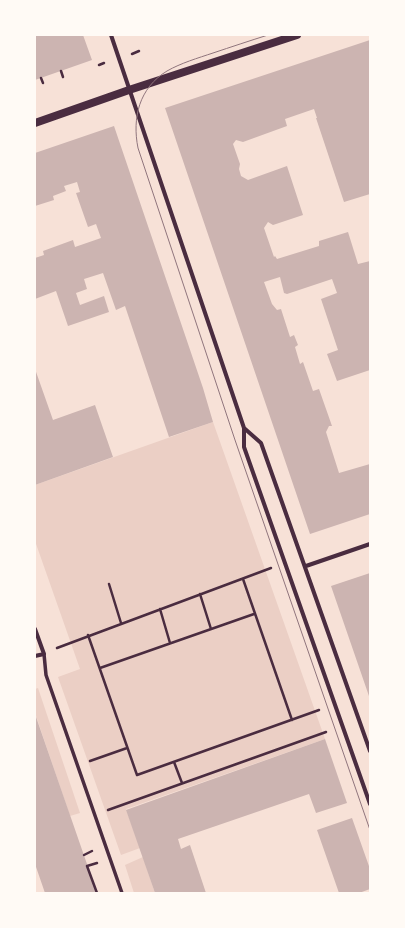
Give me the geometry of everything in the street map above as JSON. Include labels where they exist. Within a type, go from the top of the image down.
[{"type":"main road","points":[[35,123],[129,90],[297,35]]},
{"type":"street","points":[[111,35],[244,428],[244,447],[370,804]]},
{"type":"street","points":[[244,428],[261,443],[306,566],[370,751]]},
{"type":"street","points":[[306,566],[370,544]]},
{"type":"street","points":[[35,629],[44,654],[46,675],[122,893]]},
{"type":"street","points":[[35,656],[44,654]]},
{"type":"path","points":[[61,71],[63,77]]},
{"type":"path","points":[[42,78],[43,83]]},
{"type":"path","points":[[44,654],[63,644],[285,563]]},
{"type":"path","points":[[243,579],[292,720]]},
{"type":"path","points":[[109,584],[121,623]]},
{"type":"path","points":[[200,594],[211,629]]},
{"type":"path","points":[[160,609],[170,643]]},
{"type":"path","points":[[100,668],[254,614]]},
{"type":"path","points":[[88,635],[137,775],[319,710]]},
{"type":"path","points":[[94,814],[326,732]]},
{"type":"path","points":[[78,765],[127,748]]},
{"type":"path","points":[[174,762],[182,783]]},
{"type":"path","points":[[91,865],[88,866],[97,893]]},
{"type":"shaded area","points":[[213,422],[325,739],[126,809],[140,848],[121,855],[58,677],[80,669],[35,541],[35,485]]},
{"type":"shaded area","points":[[38,688],[80,813],[70,816],[35,713],[35,689]]},
{"type":"shaded area","points":[[143,857],[155,893],[134,893],[125,865]]},
{"type":"building","points":[[35,35],[83,35],[92,60],[35,80]]},
{"type":"building","points":[[370,40],[370,194],[344,202],[314,109],[285,119],[287,126],[243,142],[236,140],[233,144],[240,164],[239,169],[241,176],[248,180],[287,166],[303,215],[273,225],[268,222],[264,228],[274,257],[275,256],[277,259],[319,246],[319,241],[348,232],[358,264],[370,261],[370,370],[337,381],[327,354],[338,350],[321,299],[337,293],[332,279],[287,294],[284,293],[280,277],[264,282],[272,304],[277,310],[281,309],[290,337],[294,335],[298,345],[295,347],[300,364],[303,362],[313,391],[319,389],[332,426],[329,426],[326,432],[339,473],[370,464],[370,514],[310,534],[165,108]]},
{"type":"building","points":[[114,126],[203,388],[213,422],[169,437],[125,306],[116,310],[103,273],[84,279],[87,289],[76,293],[80,305],[104,296],[109,312],[68,326],[56,291],[35,299],[35,258],[44,255],[43,251],[73,240],[75,247],[101,238],[96,224],[88,227],[76,193],[80,192],[77,182],[64,186],[66,191],[53,196],[54,200],[35,206],[35,153]]},
{"type":"building","points":[[35,369],[53,420],[95,405],[113,457],[35,485]]},
{"type":"building","points":[[370,573],[370,699],[331,586]]},
{"type":"building","points":[[35,714],[97,893],[45,893],[35,864]]},
{"type":"building","points":[[325,739],[347,803],[316,813],[309,794],[178,839],[181,849],[190,845],[206,893],[155,893],[126,810]]},
{"type":"building","points":[[352,818],[370,869],[370,889],[359,893],[339,893],[317,830]]},
{"type":"tram line","points":[[268,35],[184,63],[167,71],[157,78],[144,95],[140,105],[137,115],[136,137],[138,148],[235,440],[370,830]]}]
